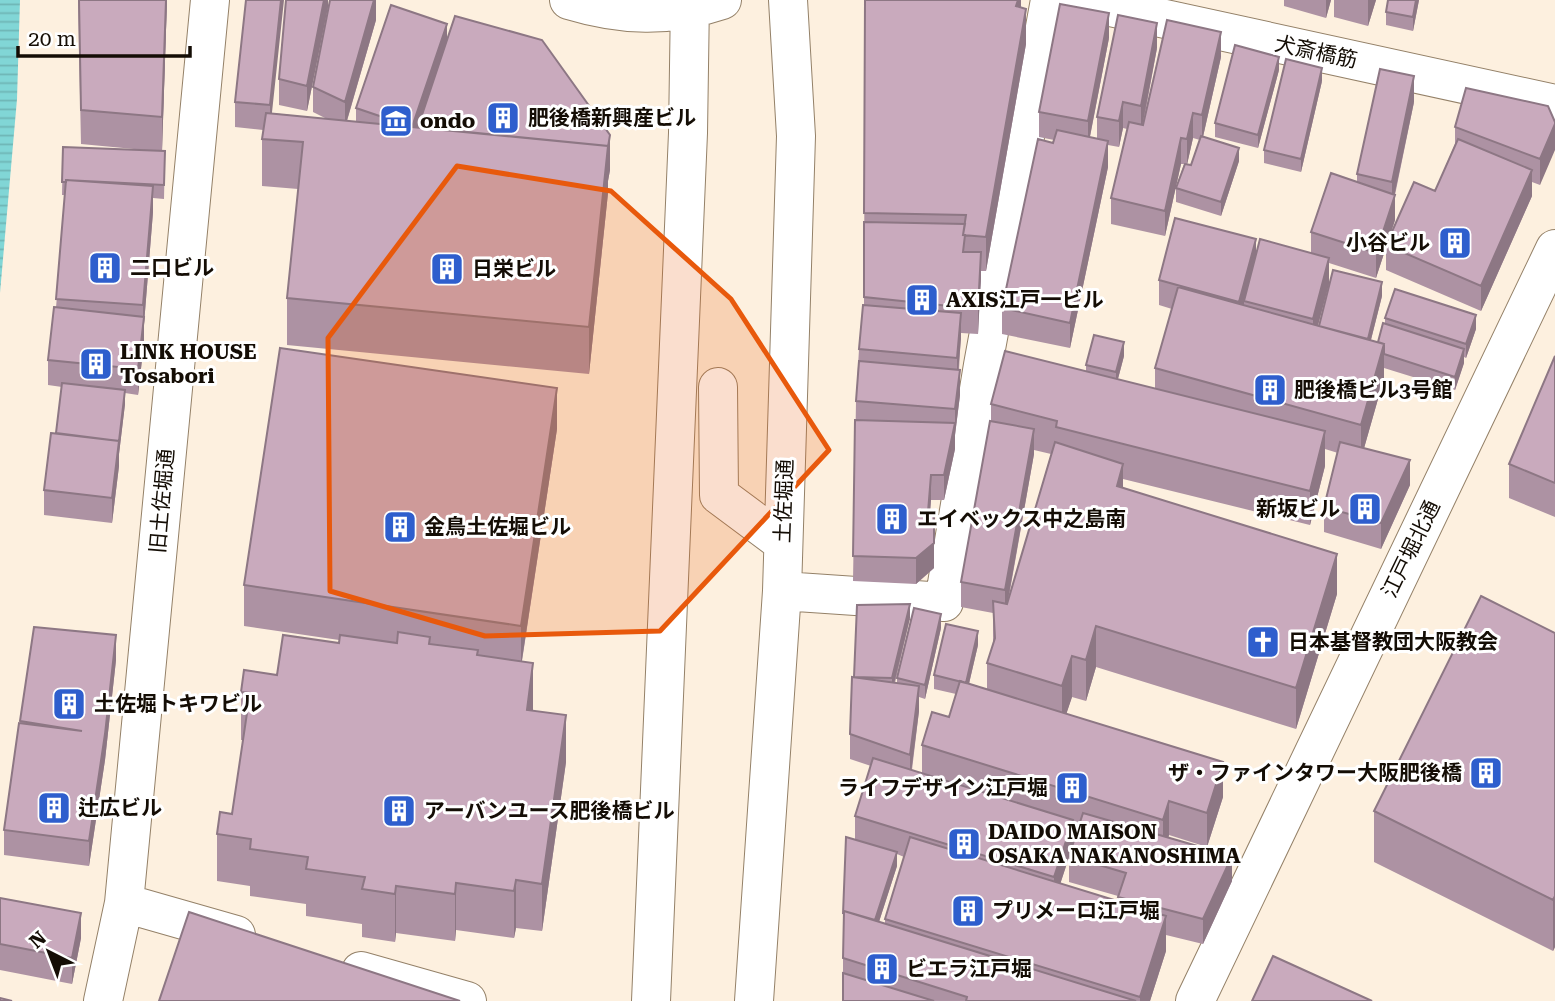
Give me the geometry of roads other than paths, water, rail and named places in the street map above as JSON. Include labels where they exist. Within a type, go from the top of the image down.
[{"type":"street","name":"旧土佐堀通","points":[[103,1001],[124,902],[210,0]]},
{"type":"street","points":[[569,0],[608,12],[701,4],[688,147],[650,1001]]},
{"type":"street","name":"土佐堀通","points":[[754,1001],[782,591],[796,136],[788,0]]},
{"type":"street","points":[[782,591],[944,602],[983,365],[1050,0]]},
{"type":"street","name":"犬斎橋筋","points":[[1078,0],[1555,104]]},
{"type":"street","name":"江戸堀北通","points":[[1195,1001],[1555,249]]},
{"type":"street","points":[[718,387],[719,495],[782,542]]},
{"type":"street","points":[[124,902],[269,944]]},
{"type":"street","points":[[322,959],[467,1001]]},
{"type":"water","points":[[0,0],[20,0],[17,99],[0,293]]},
{"type":"place","name":"肥後橋新興産ビル","points":[[503,118]]},
{"type":"place","name":"ondo","points":[[396,121]]},
{"type":"place","name":"小谷ビル","points":[[1455,243]]},
{"type":"place","name":"二口ビル","points":[[105,268]]},
{"type":"place","name":"日栄ビル","points":[[447,269]]},
{"type":"place","name":"AXIS江戸一ビル","points":[[922,300]]},
{"type":"place","name":"LINK HOUSE Tosabori","points":[[96,364]]},
{"type":"place","name":"肥後橋ビル3号館","points":[[1270,390]]},
{"type":"place","name":"新坂ビル","points":[[1365,509]]},
{"type":"place","name":"エイベックス中之島南","points":[[892,519]]},
{"type":"place","name":"金鳥土佐堀ビル","points":[[400,527]]},
{"type":"place","name":"日本基督教団大阪教会","points":[[1263,642]]},
{"type":"place","name":"土佐堀トキワビル","points":[[69,704]]},
{"type":"place","name":"ザ・ファインタワー大阪肥後橋","points":[[1486,773]]},
{"type":"place","name":"ライフデザイン江戸堀","points":[[1072,788]]},
{"type":"place","name":"辻広ビル","points":[[54,808]]},
{"type":"place","name":"アーバンユース肥後橋ビル","points":[[399,811]]},
{"type":"place","name":"DAIDO MAISON OSAKA NAKANOSHIMA","points":[[964,844]]},
{"type":"place","name":"プリメーロ江戸堀","points":[[968,911]]},
{"type":"place","name":"ビエラ江戸堀","points":[[882,969]]}]
